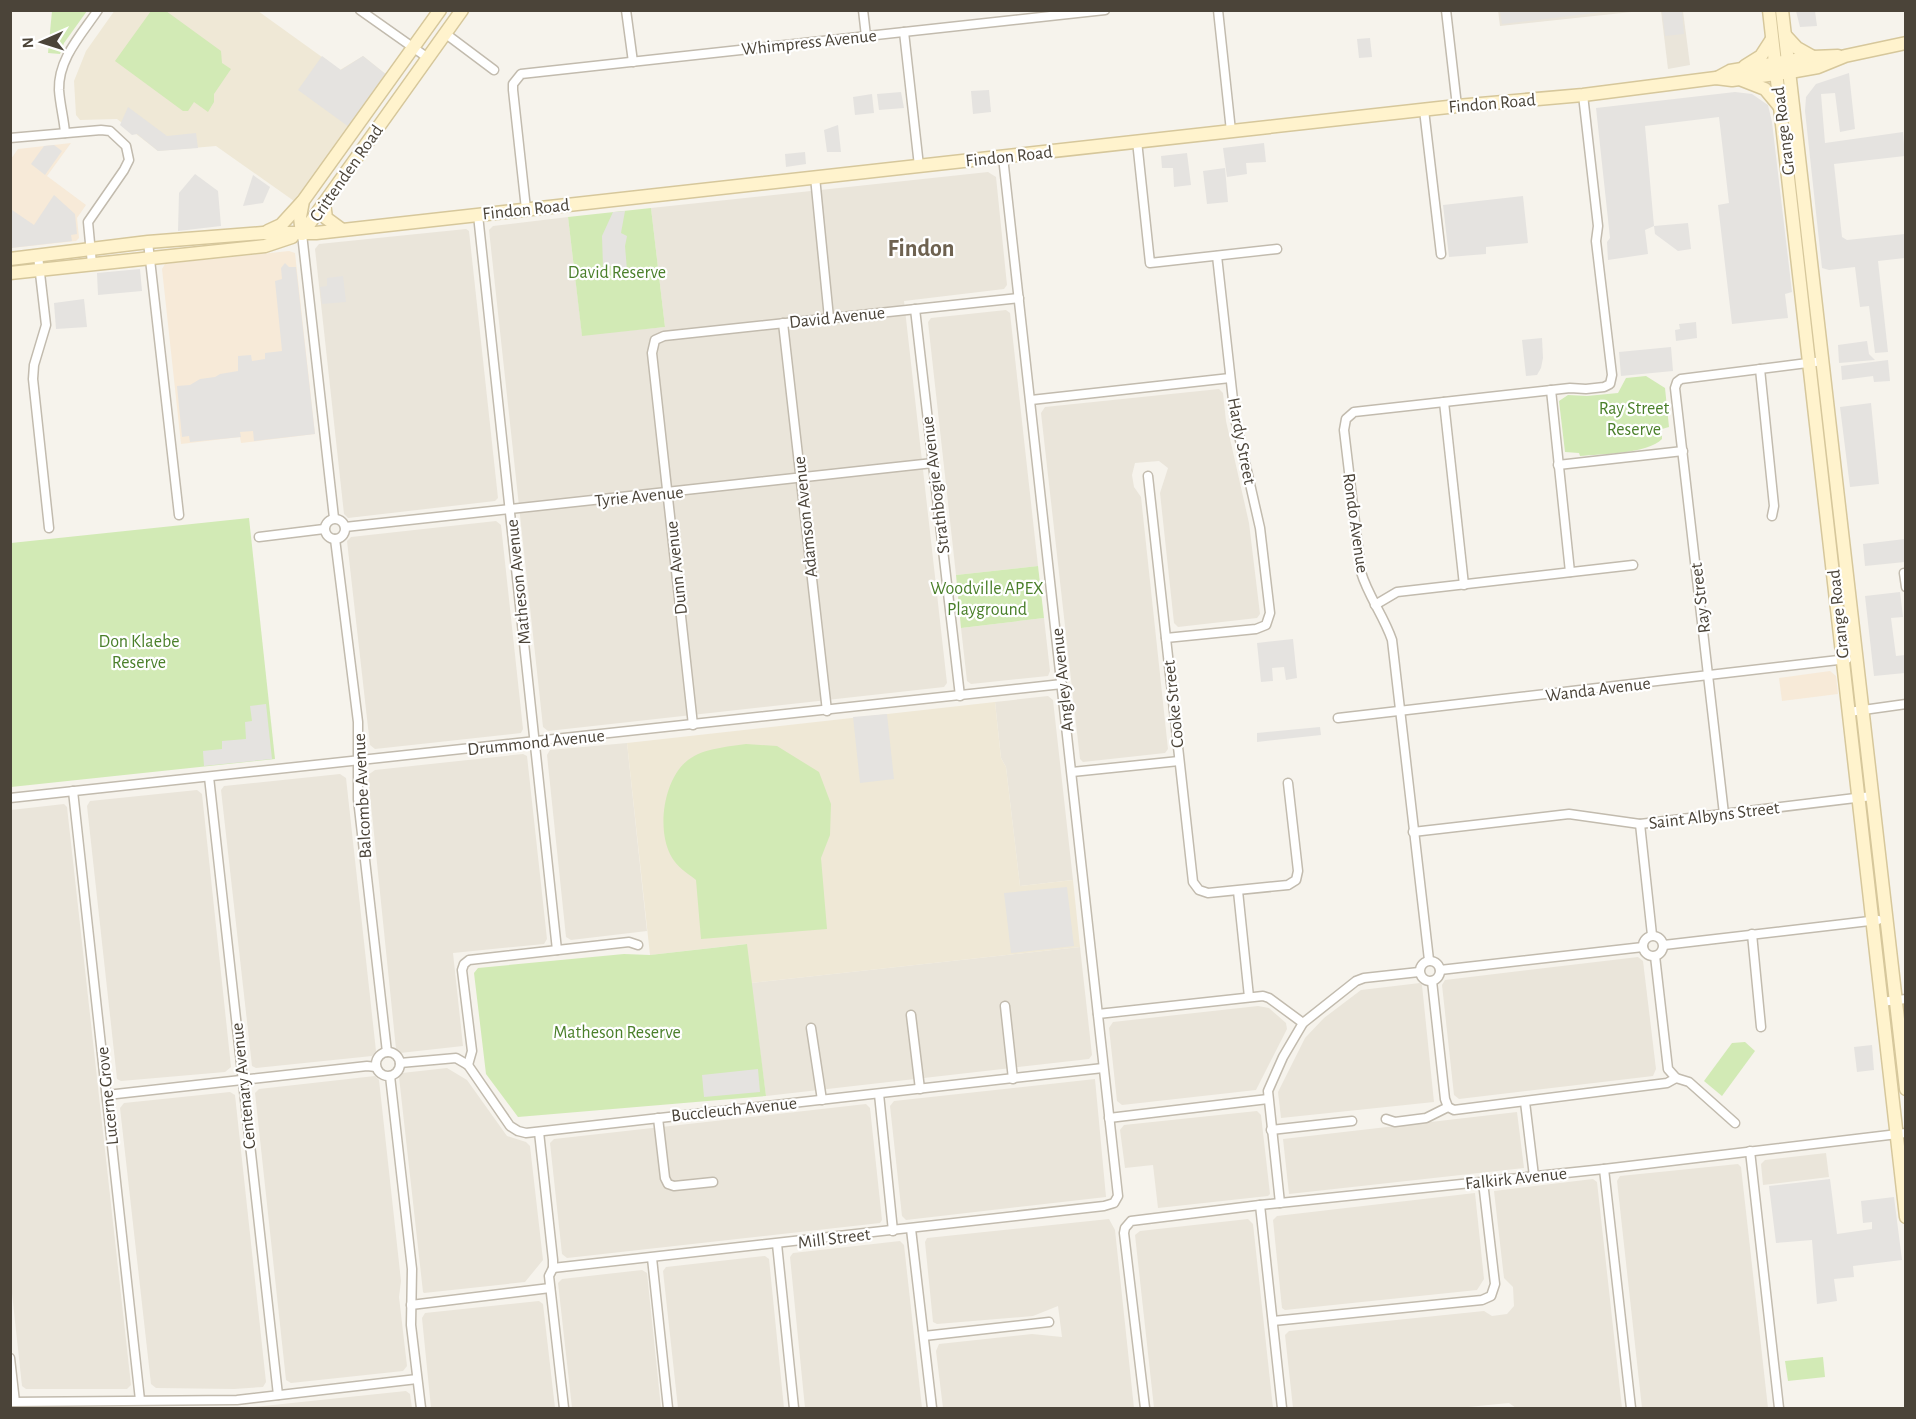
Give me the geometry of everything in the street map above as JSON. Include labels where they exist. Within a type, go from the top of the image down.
[{"type":"main road","name":"Crittenden Road","points":[[302,234],[300,217],[303,201],[440,10]]},
{"type":"main road","name":"Crittenden Road","points":[[302,234],[462,10]]},
{"type":"main road","name":"Grange Road","points":[[1769,10],[1789,67],[1886,919],[1900,1000],[1905,1089]]},
{"type":"main road","name":"Grange Road","points":[[1782,10],[1776,69],[1881,1002],[1901,1133],[1905,1217]]},
{"type":"main road","points":[[1781,108],[1765,88],[1739,74],[1761,56],[1778,36],[1816,62],[1792,95]]},
{"type":"main road","name":"Findon Road","points":[[10,259],[148,242],[264,232],[302,234],[341,230],[1582,94],[1716,78],[1730,71],[1739,74],[1789,67],[1905,43]]},
{"type":"main road","points":[[264,232],[281,225],[303,201]]},
{"type":"main road","points":[[324,203],[326,218],[341,230]]},
{"type":"main road","name":"Findon Road","points":[[10,273],[265,246],[302,234]]},
{"type":"main road","points":[[199,253],[208,238]]},
{"type":"main road","points":[[1798,259],[1810,254]]},
{"type":"main road","points":[[1798,259],[1812,268]]},
{"type":"street","points":[[65,133],[59,90],[66,55],[98,10]]},
{"type":"street","points":[[360,10],[428,58]]},
{"type":"street","points":[[626,10],[633,62]]},
{"type":"street","points":[[863,10],[866,36]]},
{"type":"street","name":"Whimpress Avenue","points":[[526,209],[513,90],[513,84],[521,74],[1105,10]]},
{"type":"street","points":[[1218,10],[1231,131]]},
{"type":"street","points":[[1446,10],[1457,106]]},
{"type":"street","points":[[904,32],[919,166]]},
{"type":"street","points":[[446,34],[494,70]]},
{"type":"street","name":"Rondo Avenue","points":[[1429,960],[1392,640],[1361,572],[1344,430],[1346,418],[1354,412],[1551,390],[1595,388],[1610,384],[1612,375],[1596,241],[1598,226],[1582,94]]},
{"type":"street","points":[[1424,110],[1441,254]]},
{"type":"street","points":[[10,138],[101,130],[110,131],[126,146],[129,160],[88,222],[92,264]]},
{"type":"street","points":[[1137,141],[1150,263],[1277,249]]},
{"type":"street","name":"Angley Avenue","points":[[1003,157],[1118,1196],[1114,1203]]},
{"type":"street","points":[[815,177],[829,318]]},
{"type":"street","name":"Matheson Avenue","points":[[478,215],[557,950]]},
{"type":"street","points":[[302,234],[334,518]]},
{"type":"street","points":[[148,242],[179,515]]},
{"type":"street","points":[[38,256],[46,325],[34,365],[33,379],[49,528]]},
{"type":"street","name":"Hardy Street","points":[[1166,638],[1256,629],[1266,625],[1270,613],[1260,528],[1235,418],[1217,256]]},
{"type":"street","name":"David Avenue","points":[[655,340],[664,336],[1020,298]]},
{"type":"street","name":"Strathbogie Avenue","points":[[915,309],[960,696]]},
{"type":"street","name":"Adamson Avenue","points":[[783,323],[826,711]]},
{"type":"street","name":"Dunn Avenue","points":[[655,340],[652,353],[693,725]]},
{"type":"street","points":[[1772,516],[1774,506],[1760,369],[1823,361]]},
{"type":"street","name":"Ray Street","points":[[1724,814],[1675,388],[1681,379],[1760,369]]},
{"type":"street","points":[[1031,400],[1230,378]]},
{"type":"street","points":[[1551,390],[1570,572]]},
{"type":"street","points":[[1444,402],[1464,585]]},
{"type":"street","points":[[1558,465],[1683,451]]},
{"type":"street","name":"Tyrie Avenue","points":[[345,527],[933,463]]},
{"type":"street","name":"Cooke Street","points":[[1148,477],[1193,882],[1199,890],[1208,893],[1238,891],[1288,885],[1296,880],[1298,871],[1288,783]]},
{"type":"street","points":[[334,518],[340,520],[345,527],[344,534],[335,539],[327,535],[324,529],[328,521],[334,518]]},
{"type":"street","points":[[259,537],[324,529]]},
{"type":"street","name":"Balcombe Avenue","points":[[335,539],[357,722],[358,799],[387,1052]]},
{"type":"street","points":[[1375,605],[1397,592],[1633,565]]},
{"type":"street","points":[[1905,573],[1905,587]]},
{"type":"street","name":"Wanda Avenue","points":[[1338,718],[1856,657]]},
{"type":"street","name":"Drummond Avenue","points":[[10,798],[1062,684]]},
{"type":"street","points":[[1849,711],[1905,704]]},
{"type":"street","points":[[1072,772],[1179,761]]},
{"type":"street","name":"Centenary Avenue","points":[[209,777],[278,1395]]},
{"type":"street","name":"Lucerne Grove","points":[[73,791],[140,1400]]},
{"type":"street","name":"Saint Albyns Street","points":[[1413,832],[1569,814],[1640,824],[1872,796]]},
{"type":"street","points":[[1640,824],[1652,935]]},
{"type":"street","points":[[1238,891],[1249,998]]},
{"type":"street","points":[[1664,945],[1886,919]]},
{"type":"street","points":[[1752,934],[1761,1027]]},
{"type":"street","points":[[1655,956],[1646,953],[1643,947],[1646,938],[1652,935],[1659,937],[1664,945]]},
{"type":"street","points":[[400,1063],[456,1058],[468,1065],[472,1051],[462,970],[464,964],[469,960],[629,942],[638,945]]},
{"type":"street","points":[[1655,956],[1660,953],[1664,945]]},
{"type":"street","points":[[1440,970],[1643,947]]},
{"type":"street","points":[[1655,956],[1668,1069],[1676,1078],[1689,1082],[1735,1123]]},
{"type":"street","points":[[1419,972],[1422,964],[1429,960],[1437,963],[1440,970],[1437,978],[1432,981]]},
{"type":"street","points":[[1419,972],[1423,978],[1432,981]]},
{"type":"street","points":[[1280,1203],[1268,1091],[1302,1023],[1356,981],[1364,978],[1419,972]]},
{"type":"street","points":[[1432,981],[1444,1099],[1448,1107],[1454,1110],[1667,1083],[1676,1078]]},
{"type":"street","points":[[1098,1014],[1249,998],[1269,998],[1302,1023]]},
{"type":"street","points":[[1881,1002],[1900,1000]]},
{"type":"street","points":[[1005,1006],[1013,1079]]},
{"type":"street","points":[[912,1015],[921,1089]]},
{"type":"street","points":[[811,1028],[822,1100]]},
{"type":"street","points":[[387,1052],[397,1056],[400,1063],[396,1073],[390,1076],[380,1073],[376,1067],[378,1059],[387,1052]]},
{"type":"street","name":"Buccleuch Avenue","points":[[468,1065],[510,1126],[526,1133],[1103,1068]]},
{"type":"street","points":[[107,1095],[367,1066],[376,1067]]},
{"type":"street","points":[[390,1076],[412,1269],[411,1325],[421,1408]]},
{"type":"street","points":[[879,1094],[892,1231]]},
{"type":"street","points":[[1109,1118],[1268,1099]]},
{"type":"street","points":[[1525,1102],[1534,1176]]},
{"type":"street","points":[[1386,1119],[1395,1122],[1426,1118],[1448,1107]]},
{"type":"street","points":[[658,1118],[665,1178],[668,1184],[674,1186],[713,1182]]},
{"type":"street","points":[[1271,1130],[1352,1121]]},
{"type":"street","points":[[539,1132],[553,1268],[549,1276],[550,1288],[564,1408]]},
{"type":"street","name":"Falkirk Avenue","points":[[1145,1408],[1125,1233],[1127,1224],[1134,1220],[1604,1169],[1901,1133]]},
{"type":"street","points":[[1750,1151],[1779,1408]]},
{"type":"street","points":[[1604,1169],[1631,1408]]},
{"type":"street","points":[[1273,1321],[1482,1300],[1491,1296],[1494,1284],[1482,1182]]},
{"type":"street","name":"Mill Street","points":[[553,1268],[911,1229],[1114,1203]]},
{"type":"street","points":[[1260,1205],[1282,1408]]},
{"type":"street","points":[[911,1229],[932,1408]]},
{"type":"street","points":[[777,1244],[794,1408]]},
{"type":"street","points":[[651,1258],[669,1408]]},
{"type":"street","points":[[411,1305],[550,1288]]},
{"type":"street","points":[[924,1336],[1049,1322]]},
{"type":"street","points":[[10,1358],[13,1402],[82,1405],[140,1400],[237,1400],[417,1379]]},
{"type":"shaded area","points":[[115,10],[258,11],[340,70],[363,56],[388,76],[294,201],[216,146],[158,151],[117,119],[80,120],[76,115],[74,81],[86,51]]},
{"type":"shaded area","points":[[1498,10],[1641,11],[1500,26]]},
{"type":"shaded area","points":[[1500,11],[1603,11],[1502,24]]},
{"type":"shaded area","points":[[1661,11],[1683,11],[1690,65],[1668,69]]},
{"type":"shaded area","points":[[1662,11],[1682,11],[1684,34],[1665,36]]},
{"type":"shaded area","points":[[1796,11],[1815,11],[1817,26],[1800,27]]},
{"type":"shaded area","points":[[1370,38],[1372,57],[1359,58],[1357,39]]},
{"type":"shaded area","points":[[322,56],[341,70],[363,56],[388,76],[349,127],[298,90]]},
{"type":"shaded area","points":[[1849,73],[1855,129],[1840,132],[1835,93],[1821,94],[1825,143],[1903,132],[1905,156],[1834,164],[1842,237],[1847,240],[1905,234],[1905,258],[1878,261],[1888,352],[1875,353],[1869,306],[1860,307],[1855,267],[1829,270],[1822,268],[1805,111],[1806,97],[1816,84]]},
{"type":"shaded area","points":[[989,90],[991,112],[973,114],[971,91]]},
{"type":"shaded area","points":[[901,92],[904,108],[879,110],[877,94]]},
{"type":"shaded area","points":[[1735,92],[1752,94],[1768,105],[1772,122],[1792,292],[1785,294],[1788,318],[1732,324],[1718,205],[1729,203],[1719,117],[1645,126],[1654,226],[1645,230],[1648,254],[1608,260],[1607,242],[1610,238],[1596,108]]},
{"type":"shaded area","points":[[872,94],[874,113],[855,115],[853,97]]},
{"type":"shaded area","points":[[128,107],[167,136],[196,133],[198,148],[158,151],[137,134],[132,135],[120,125]]},
{"type":"shaded area","points":[[838,125],[841,152],[827,152],[824,130]]},
{"type":"shaded area","points":[[71,143],[47,176],[86,205],[77,218],[79,238],[76,241],[11,248],[11,159],[18,149]]},
{"type":"shaded area","points":[[1264,143],[1266,162],[1246,163],[1247,174],[1227,177],[1223,148]]},
{"type":"shaded area","points":[[54,145],[62,151],[45,175],[31,164],[44,146]]},
{"type":"shaded area","points":[[805,152],[806,164],[786,167],[785,154]]},
{"type":"shaded area","points":[[1187,153],[1191,185],[1174,187],[1173,168],[1162,168],[1161,156]]},
{"type":"shaded area","points":[[1225,168],[1228,202],[1207,204],[1203,171]]},
{"type":"shaded area","points":[[988,172],[996,177],[1007,285],[1004,289],[904,301],[947,683],[944,687],[548,731],[543,727],[489,230],[493,226],[568,217],[582,335],[665,327],[651,208]]},
{"type":"shaded area","points":[[195,174],[218,191],[221,226],[178,231],[179,193]]},
{"type":"shaded area","points":[[253,175],[270,187],[263,203],[243,206]]},
{"type":"shaded area","points":[[54,195],[75,214],[77,234],[71,235],[72,241],[11,248],[10,212],[12,210],[34,225]]},
{"type":"shaded area","points":[[1523,196],[1528,243],[1486,247],[1486,254],[1449,257],[1443,205]]},
{"type":"shaded area","points":[[625,211],[621,233],[627,236],[625,246],[627,270],[619,271],[620,279],[613,280],[611,266],[603,266],[602,236],[613,212]]},
{"type":"shaded area","points":[[1688,223],[1691,249],[1678,251],[1655,234],[1654,226]]},
{"type":"shaded area","points":[[466,229],[469,231],[498,498],[495,501],[348,518],[344,514],[315,249],[319,244]]},
{"type":"shaded area","points":[[289,251],[295,253],[315,434],[241,443],[240,437],[181,444],[162,269],[165,264]]},
{"type":"shaded area","points":[[285,263],[289,267],[296,267],[315,434],[254,441],[253,431],[240,432],[241,437],[190,442],[189,436],[182,437],[177,386],[190,385],[200,379],[238,371],[238,356],[251,355],[252,361],[265,359],[265,353],[282,351],[275,281],[282,279],[281,268]]},
{"type":"shaded area","points":[[140,269],[142,291],[98,295],[97,273]]},
{"type":"shaded area","points":[[343,276],[346,302],[322,304],[320,287],[327,286],[327,278]]},
{"type":"shaded area","points":[[84,299],[87,327],[56,329],[54,303]]},
{"type":"shaded area","points":[[1006,310],[1010,313],[1038,566],[956,575],[928,322],[931,318]]},
{"type":"shaded area","points":[[1696,322],[1697,338],[1676,341],[1675,330],[1680,329],[1679,324]]},
{"type":"shaded area","points":[[1542,338],[1541,368],[1537,375],[1526,376],[1522,340]]},
{"type":"shaded area","points":[[1867,341],[1869,354],[1875,360],[1839,363],[1838,345]]},
{"type":"shaded area","points":[[1671,347],[1673,371],[1621,376],[1619,352]]},
{"type":"shaded area","points":[[1888,360],[1890,381],[1874,382],[1873,376],[1842,380],[1841,366]]},
{"type":"shaded area","points":[[1219,389],[1223,393],[1226,421],[1249,523],[1260,614],[1257,618],[1178,627],[1174,623],[1160,493],[1168,468],[1159,461],[1135,463],[1132,475],[1134,487],[1141,497],[1168,749],[1165,753],[1083,762],[1080,759],[1041,413],[1045,407]]},
{"type":"shaded area","points":[[1871,403],[1879,484],[1850,487],[1840,407]]},
{"type":"shaded area","points":[[496,521],[501,525],[523,729],[521,733],[375,749],[370,745],[347,541],[351,537]]},
{"type":"shaded area","points":[[1905,539],[1905,562],[1865,566],[1863,544]]},
{"type":"shaded area","points":[[1900,592],[1903,617],[1891,618],[1896,656],[1905,655],[1905,673],[1874,676],[1865,596]]},
{"type":"shaded area","points":[[1044,618],[1050,671],[1048,676],[971,684],[967,681],[961,628]]},
{"type":"shaded area","points":[[1293,639],[1297,678],[1286,680],[1284,667],[1272,668],[1273,681],[1261,682],[1257,643]]},
{"type":"shaded area","points":[[1830,671],[1836,676],[1838,694],[1782,701],[1779,678]]},
{"type":"shaded area","points":[[1048,696],[1053,700],[1073,880],[1020,886],[1006,767],[1001,758],[995,702]]},
{"type":"shaded area","points":[[995,702],[1001,758],[1006,767],[1020,886],[1073,880],[1080,947],[751,983],[746,944],[650,955],[627,743]]},
{"type":"shaded area","points":[[266,704],[272,759],[204,766],[203,751],[222,749],[222,741],[246,739],[245,722],[252,721],[250,706]]},
{"type":"shaded area","points":[[887,714],[894,779],[860,783],[853,717]]},
{"type":"shaded area","points":[[1320,727],[1321,735],[1257,742],[1257,733]]},
{"type":"shaded area","points":[[627,743],[647,931],[571,940],[566,937],[547,755],[550,750]]},
{"type":"shaded area","points":[[523,754],[527,756],[547,939],[544,944],[453,953],[463,1046],[400,1053],[396,1049],[368,775],[375,770]]},
{"type":"shaded area","points":[[340,774],[346,778],[376,1051],[372,1056],[256,1068],[252,1066],[221,790],[224,786]]},
{"type":"shaded area","points":[[197,790],[202,794],[231,1067],[225,1072],[121,1081],[117,1079],[87,806],[90,801]]},
{"type":"shaded area","points":[[64,804],[67,807],[131,1385],[127,1389],[26,1389],[22,1386],[11,1284],[11,810]]},
{"type":"shaded area","points":[[1067,887],[1074,946],[1011,953],[1004,893]]},
{"type":"shaded area","points":[[1080,947],[1092,1055],[1089,1059],[766,1096],[751,983]]},
{"type":"shaded area","points":[[1638,957],[1643,961],[1656,1069],[1653,1076],[1459,1099],[1454,1095],[1442,985],[1445,980]]},
{"type":"shaded area","points":[[1420,983],[1434,1102],[1281,1118],[1278,1092],[1305,1038],[1324,1018],[1361,990]]},
{"type":"shaded area","points":[[1258,1006],[1269,1008],[1286,1023],[1287,1029],[1256,1090],[1122,1105],[1117,1101],[1109,1028],[1113,1022]]},
{"type":"shaded area","points":[[1872,1045],[1874,1070],[1857,1072],[1854,1047]]},
{"type":"shaded area","points":[[447,1068],[467,1080],[507,1136],[526,1142],[530,1146],[543,1260],[525,1282],[423,1292],[399,1077],[402,1073]]},
{"type":"shaded area","points":[[758,1069],[760,1092],[704,1097],[702,1075]]},
{"type":"shaded area","points":[[375,1076],[379,1080],[401,1281],[399,1297],[407,1366],[403,1371],[291,1383],[286,1380],[255,1093],[259,1089]]},
{"type":"shaded area","points":[[1095,1079],[1106,1197],[906,1220],[902,1216],[890,1106],[894,1101]]},
{"type":"shaded area","points":[[230,1092],[235,1095],[266,1382],[263,1387],[234,1389],[156,1388],[151,1384],[120,1108],[124,1103]]},
{"type":"shaded area","points":[[866,1104],[870,1108],[882,1220],[880,1223],[567,1258],[562,1254],[550,1143],[554,1139]]},
{"type":"shaded area","points":[[1257,1111],[1261,1115],[1270,1194],[1268,1196],[1158,1208],[1153,1165],[1125,1168],[1120,1130],[1124,1125]]},
{"type":"shaded area","points":[[1517,1112],[1524,1168],[1289,1194],[1283,1139]]},
{"type":"shaded area","points":[[1826,1153],[1829,1177],[1763,1185],[1761,1164],[1765,1160]]},
{"type":"shaded area","points":[[1738,1164],[1741,1167],[1768,1408],[1642,1408],[1617,1181],[1620,1176]]},
{"type":"shaded area","points":[[1593,1179],[1597,1182],[1622,1408],[1516,1408],[1509,1403],[1458,1408],[1293,1408],[1285,1335],[1289,1331],[1484,1311],[1492,1316],[1507,1314],[1514,1306],[1513,1287],[1504,1278],[1494,1191]]},
{"type":"shaded area","points":[[1830,1179],[1837,1234],[1872,1229],[1872,1222],[1863,1223],[1861,1201],[1894,1197],[1902,1260],[1853,1266],[1854,1277],[1834,1279],[1837,1301],[1817,1304],[1812,1240],[1776,1243],[1769,1186]]},
{"type":"shaded area","points":[[1475,1193],[1484,1279],[1477,1290],[1285,1310],[1282,1308],[1273,1220],[1277,1216]]},
{"type":"shaded area","points":[[1109,1219],[1115,1230],[1134,1408],[943,1408],[936,1351],[939,1344],[1032,1334],[1062,1337],[1058,1306],[1033,1316],[937,1324],[933,1322],[925,1242],[927,1238]]},
{"type":"shaded area","points":[[1248,1219],[1253,1224],[1273,1408],[1154,1408],[1135,1235],[1140,1231]]},
{"type":"shaded area","points":[[900,1241],[904,1245],[922,1408],[805,1408],[790,1257],[793,1253]]},
{"type":"shaded area","points":[[765,1256],[769,1259],[784,1408],[678,1408],[663,1271],[666,1267]]},
{"type":"shaded area","points":[[642,1270],[647,1273],[661,1408],[572,1408],[558,1283],[562,1279]]},
{"type":"shaded area","points":[[539,1301],[543,1304],[555,1408],[431,1408],[422,1318],[425,1313]]},
{"type":"shaded area","points":[[406,1391],[410,1394],[412,1408],[245,1408]]},
{"type":"green space","points":[[52,11],[87,11],[64,43],[60,54],[48,53]]},
{"type":"green space","points":[[151,11],[166,11],[221,51],[222,63],[231,69],[214,94],[214,102],[208,112],[194,102],[188,111],[183,111],[115,61]]},
{"type":"green space","name":"David Reserve","points":[[651,208],[665,327],[582,336],[568,217]]},
{"type":"green space","name":"Ray Street Reserve","points":[[1646,376],[1665,388],[1669,427],[1662,429],[1662,439],[1646,448],[1623,452],[1580,456],[1579,453],[1565,452],[1559,401],[1568,395],[1618,393],[1626,378]]},
{"type":"green space","name":"Don Klaebe Reserve","points":[[249,518],[275,759],[11,787],[11,543]]},
{"type":"green space","name":"Woodville APEX Playground","points":[[1038,566],[1044,618],[961,628],[956,575]]},
{"type":"green space","points":[[746,744],[777,746],[819,772],[831,804],[830,835],[821,858],[827,929],[701,939],[696,880],[675,862],[665,838],[663,824],[667,794],[679,769],[694,756],[708,750]]},
{"type":"green space","name":"Matheson Reserve","points":[[747,944],[766,1096],[518,1117],[486,1074],[474,973],[478,968],[624,954],[650,955]]},
{"type":"green space","points":[[1745,1042],[1755,1051],[1722,1096],[1704,1081],[1732,1043]]},
{"type":"green space","points":[[1823,1357],[1825,1377],[1788,1381],[1785,1361]]},
{"type":"district","name":"Findon","points":[[921,248]]}]
